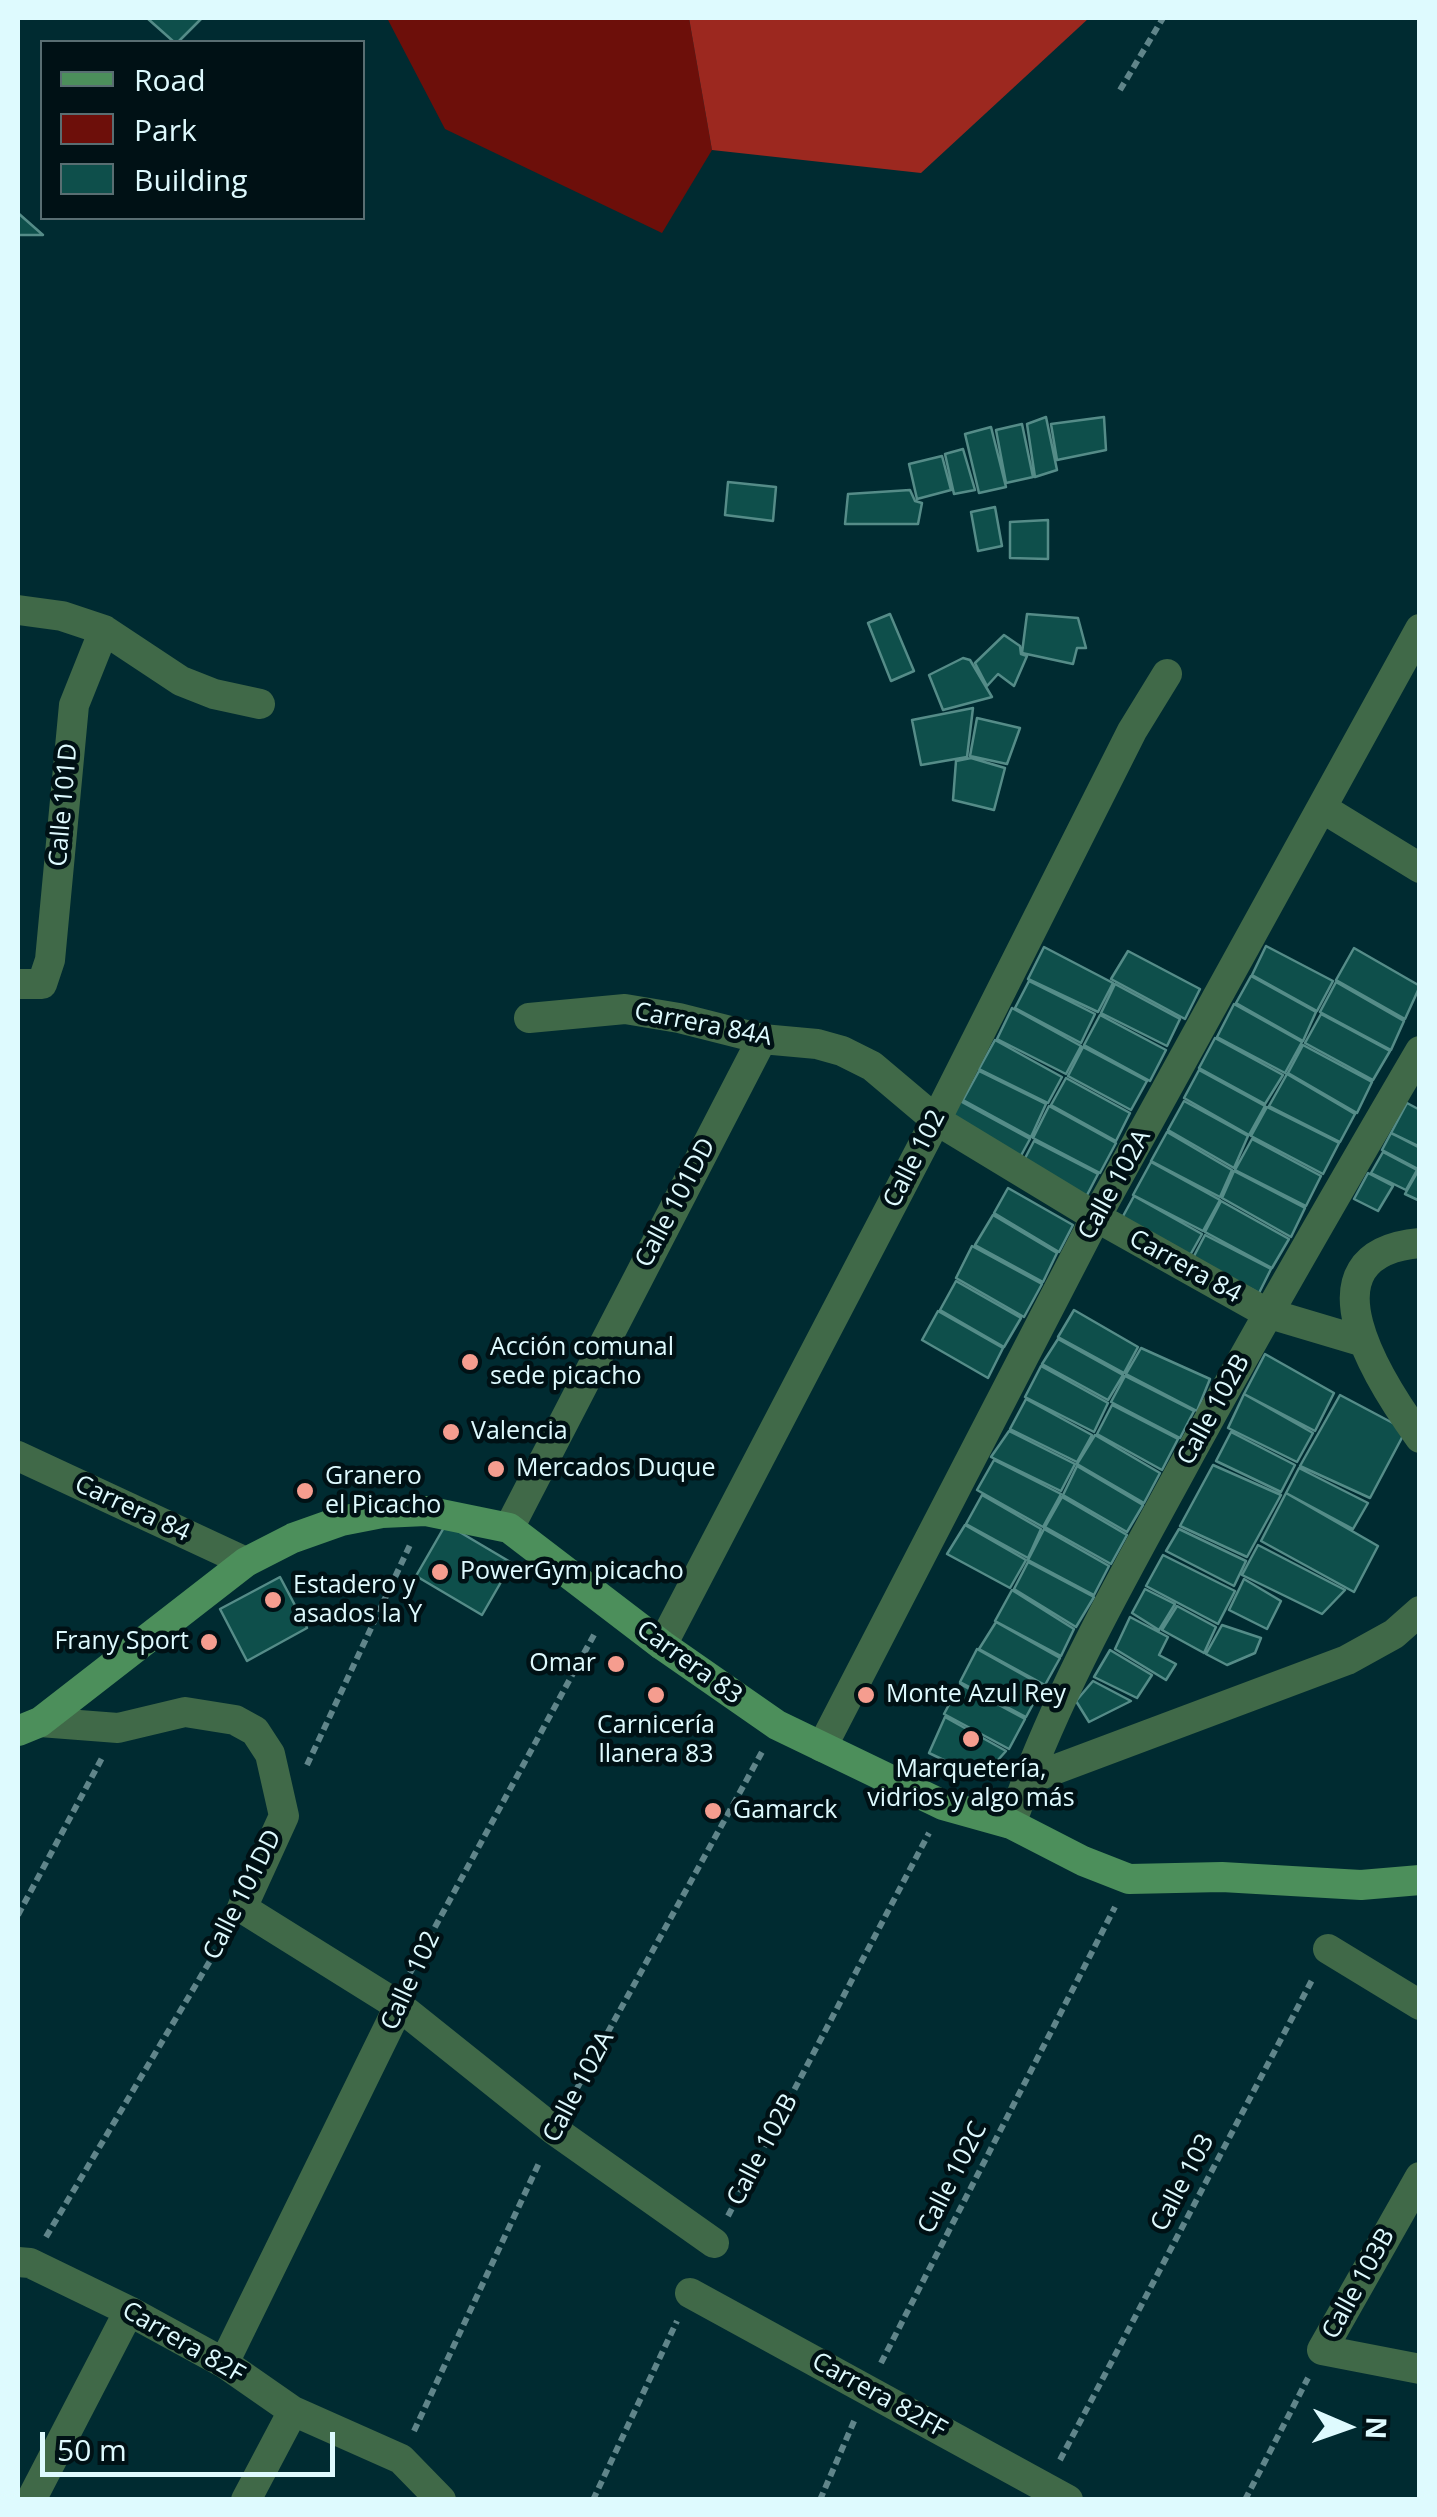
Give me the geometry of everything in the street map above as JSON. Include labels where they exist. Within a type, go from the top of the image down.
[{"type":"street","points":[[18,610],[62,616],[104,630],[181,681],[214,694],[260,704]]},
{"type":"street","name":"Calle 102A","points":[[822,1747],[1096,1218],[1420,629]]},
{"type":"street","name":"Calle 101D","points":[[30,984],[50,960],[74,705],[104,630]]},
{"type":"street","name":"Calle 102","points":[[662,1645],[936,1120],[1132,732],[1167,674]]},
{"type":"street","points":[[1322,808],[1420,868]]},
{"type":"street","name":"Carrera 84A","points":[[530,1018],[625,1009],[762,1039],[817,1044]]},
{"type":"street","name":"Calle 101DD","points":[[509,1528],[762,1039]]},
{"type":"street","name":"Carrera 84","points":[[817,1044],[872,1066],[936,1120],[1096,1218],[1267,1312],[1360,1341]]},
{"type":"street","name":"Calle 102B","points":[[1027,1780],[1049,1725],[1138,1549],[1267,1312],[1420,1050]]},
{"type":"street","points":[[1420,1243],[1393,1246],[1373,1257],[1359,1276],[1354,1308],[1360,1341],[1420,1438]]},
{"type":"street","name":"Carrera 84","points":[[18,1456],[246,1562]]},
{"type":"street","name":"Carrera 83","points":[[29,1726],[246,1562],[341,1520],[426,1511],[509,1528],[662,1645],[777,1725],[943,1805],[1010,1824],[1082,1862],[1129,1879],[1222,1877],[1360,1885],[1420,1880]]},
{"type":"street","points":[[1010,1824],[1027,1780],[1347,1660],[1394,1634],[1420,1611]]},
{"type":"street","points":[[29,1726],[118,1728],[184,1712],[235,1720],[255,1731],[270,1754],[284,1816]]},
{"type":"street","name":"Calle 101DD","points":[[242,1908],[284,1816]]},
{"type":"street","points":[[242,1908],[400,2006],[554,2130],[714,2243]]},
{"type":"street","points":[[1328,1949],[1420,2005]]},
{"type":"street","name":"Calle 102","points":[[224,2362],[400,2006]]},
{"type":"street","name":"Calle 103B","points":[[1322,2350],[1420,2177]]},
{"type":"street","name":"Carrera 82F","points":[[24,2263],[129,2311],[224,2362],[293,2411],[401,2459],[440,2500]]},
{"type":"street","name":"Carrera 82FF","points":[[690,2293],[1057,2494]]},
{"type":"street","points":[[31,2500],[129,2311]]},
{"type":"street","points":[[1322,2350],[1420,2370]]},
{"type":"street","points":[[246,2500],[293,2411]]},
{"type":"path","points":[[1120,90],[1163,18]]},
{"type":"path","name":"Calle 101DD","points":[[284,1816],[426,1511]]},
{"type":"path","name":"Calle 102","points":[[400,2006],[406,1981],[610,1605]]},
{"type":"path","name":"Calle 102A","points":[[401,2459],[554,2130],[777,1725]]},
{"type":"path","points":[[18,1915],[118,1728]]},
{"type":"path","name":"Calle 102B","points":[[714,2243],[943,1805]]},
{"type":"path","name":"Calle 102C","points":[[820,2500],[868,2389],[1129,1879]]},
{"type":"path","name":"Calle 101DD","points":[[24,2263],[242,1908]]},
{"type":"path","name":"Calle 103","points":[[1057,2494],[1328,1949]]},
{"type":"path","points":[[593,2500],[690,2293]]},
{"type":"path","name":"Calle 103B","points":[[1245,2500],[1322,2350]]},
{"type":"green space","points":[[387,18],[689,18],[712,150],[662,233],[445,129]]},
{"type":"shaded area","points":[[689,18],[1089,18],[921,173],[712,150]]},
{"type":"building","points":[[147,18],[202,18],[180,40],[172,40]]},
{"type":"building","points":[[18,213],[43,235],[18,235]]},
{"type":"building","points":[[1046,417],[1057,470],[1035,477],[1027,424]]},
{"type":"building","points":[[1104,417],[1106,450],[1057,460],[1051,424]]},
{"type":"building","points":[[1022,424],[1033,477],[1006,483],[996,430]]},
{"type":"building","points":[[991,427],[1006,487],[979,493],[965,434]]},
{"type":"building","points":[[963,449],[975,490],[954,494],[945,454]]},
{"type":"building","points":[[942,456],[951,490],[917,499],[909,464]]},
{"type":"building","points":[[728,482],[776,487],[773,521],[725,515]]},
{"type":"building","points":[[910,490],[915,501],[922,503],[918,524],[845,524],[848,494]]},
{"type":"building","points":[[995,507],[1002,546],[978,551],[971,512]]},
{"type":"building","points":[[1048,520],[1048,559],[1010,558],[1010,522]]},
{"type":"building","points":[[890,614],[914,671],[891,681],[868,623]]},
{"type":"building","points":[[1027,614],[1078,618],[1086,648],[1077,648],[1073,664],[1022,653]]},
{"type":"building","points":[[1004,635],[1027,656],[1014,686],[998,674],[987,686],[975,663]]},
{"type":"building","points":[[963,658],[970,660],[992,697],[943,710],[929,675]]},
{"type":"building","points":[[973,708],[967,757],[921,765],[912,720]]},
{"type":"building","points":[[977,718],[1020,728],[1007,764],[970,756]]},
{"type":"building","points":[[971,758],[1005,768],[994,810],[953,800],[956,761]]},
{"type":"building","points":[[1266,946],[1333,981],[1317,1011],[1252,975]]},
{"type":"building","points":[[1044,947],[1113,983],[1098,1012],[1028,979]]},
{"type":"building","points":[[1354,948],[1420,986],[1405,1019],[1336,980]]},
{"type":"building","points":[[1128,951],[1200,989],[1185,1019],[1111,979]]},
{"type":"building","points":[[1251,976],[1316,1012],[1303,1041],[1236,1003]]},
{"type":"building","points":[[1029,981],[1095,1014],[1081,1043],[1015,1008]]},
{"type":"building","points":[[1336,982],[1404,1021],[1391,1050],[1320,1012]]},
{"type":"building","points":[[1115,984],[1180,1019],[1167,1046],[1101,1013]]},
{"type":"building","points":[[1234,1004],[1302,1042],[1285,1073],[1217,1037]]},
{"type":"building","points":[[1012,1008],[1081,1046],[1066,1074],[997,1039]]},
{"type":"building","points":[[1321,1014],[1390,1051],[1373,1080],[1305,1043]]},
{"type":"building","points":[[1100,1015],[1166,1050],[1150,1081],[1084,1045]]},
{"type":"building","points":[[1215,1038],[1283,1075],[1265,1104],[1199,1068]]},
{"type":"building","points":[[995,1040],[1062,1077],[1048,1103],[979,1069]]},
{"type":"building","points":[[1303,1045],[1372,1082],[1357,1113],[1288,1073]]},
{"type":"building","points":[[1083,1047],[1147,1081],[1131,1110],[1068,1076]]},
{"type":"building","points":[[1199,1070],[1265,1106],[1249,1135],[1184,1098]]},
{"type":"building","points":[[979,1071],[1046,1104],[1031,1137],[963,1100]]},
{"type":"building","points":[[1287,1074],[1355,1114],[1340,1142],[1269,1106]]},
{"type":"building","points":[[1066,1078],[1130,1113],[1116,1141],[1051,1105]]},
{"type":"building","points":[[960,1101],[1030,1139],[1017,1163],[947,1125]]},
{"type":"building","points":[[1184,1101],[1248,1136],[1234,1168],[1168,1130]]},
{"type":"building","points":[[1407,1103],[1420,1110],[1420,1147],[1391,1133]]},
{"type":"building","points":[[1049,1106],[1116,1143],[1100,1173],[1033,1138]]},
{"type":"building","points":[[1267,1107],[1339,1143],[1323,1174],[1251,1136]]},
{"type":"building","points":[[1167,1132],[1232,1170],[1220,1197],[1151,1161]]},
{"type":"building","points":[[1391,1133],[1420,1148],[1420,1170],[1382,1150]]},
{"type":"building","points":[[1252,1139],[1321,1176],[1306,1206],[1235,1170]]},
{"type":"building","points":[[1034,1141],[1098,1174],[1086,1197],[1022,1164]]},
{"type":"building","points":[[1383,1152],[1417,1170],[1406,1190],[1371,1173]]},
{"type":"building","points":[[1151,1162],[1220,1200],[1203,1231],[1133,1195]]},
{"type":"building","points":[[1234,1171],[1305,1208],[1291,1237],[1222,1198]]},
{"type":"building","points":[[1420,1172],[1420,1201],[1405,1194]]},
{"type":"building","points":[[1368,1173],[1393,1186],[1378,1211],[1354,1199]]},
{"type":"building","points":[[1008,1188],[1073,1225],[1059,1252],[994,1213]]},
{"type":"building","points":[[1134,1196],[1202,1234],[1189,1257],[1122,1218]]},
{"type":"building","points":[[1221,1201],[1289,1239],[1272,1268],[1205,1232]]},
{"type":"building","points":[[993,1215],[1057,1253],[1043,1282],[975,1245]]},
{"type":"building","points":[[1205,1235],[1271,1269],[1259,1293],[1193,1258]]},
{"type":"building","points":[[972,1246],[1042,1284],[1024,1317],[956,1278]]},
{"type":"building","points":[[956,1281],[1021,1318],[1004,1347],[940,1310]]},
{"type":"building","points":[[1074,1310],[1138,1347],[1124,1373],[1058,1337]]},
{"type":"building","points":[[938,1311],[1003,1348],[988,1378],[922,1340]]},
{"type":"building","points":[[1058,1339],[1123,1375],[1108,1400],[1042,1364]]},
{"type":"building","points":[[1141,1348],[1210,1379],[1197,1411],[1126,1374]]},
{"type":"building","points":[[1265,1354],[1334,1393],[1315,1431],[1244,1394]]},
{"type":"building","points":[[1041,1366],[1108,1403],[1094,1432],[1025,1397]]},
{"type":"building","points":[[1125,1376],[1194,1411],[1180,1438],[1111,1402]]},
{"type":"building","points":[[1244,1394],[1313,1433],[1297,1462],[1228,1428]]},
{"type":"building","points":[[1340,1395],[1406,1430],[1370,1498],[1300,1466]]},
{"type":"building","points":[[1026,1399],[1092,1435],[1077,1462],[1010,1429]]},
{"type":"building","points":[[1112,1405],[1178,1439],[1162,1470],[1097,1434]]},
{"type":"building","points":[[1009,1431],[1075,1464],[1061,1491],[991,1457]]},
{"type":"building","points":[[1231,1432],[1295,1465],[1281,1492],[1216,1461]]},
{"type":"building","points":[[1095,1435],[1160,1473],[1144,1503],[1077,1464]]},
{"type":"building","points":[[994,1460],[1061,1494],[1043,1527],[977,1490]]},
{"type":"building","points":[[1213,1465],[1281,1495],[1247,1557],[1180,1526]]},
{"type":"building","points":[[1077,1466],[1143,1505],[1127,1532],[1063,1495]]},
{"type":"building","points":[[1299,1468],[1368,1503],[1353,1529],[1286,1493]]},
{"type":"building","points":[[1286,1493],[1378,1546],[1354,1592],[1261,1541]]},
{"type":"building","points":[[982,1495],[1041,1529],[1028,1558],[966,1524]]},
{"type":"building","points":[[1062,1497],[1127,1535],[1111,1564],[1045,1527]]},
{"type":"building","points":[[446,1524],[512,1563],[482,1615],[416,1576]]},
{"type":"building","points":[[965,1525],[1026,1560],[1010,1588],[947,1554]]},
{"type":"building","points":[[1044,1529],[1109,1566],[1094,1595],[1028,1560]]},
{"type":"building","points":[[1179,1529],[1246,1561],[1234,1586],[1166,1551]]},
{"type":"building","points":[[1258,1545],[1345,1590],[1322,1614],[1242,1575]]},
{"type":"building","points":[[1163,1555],[1235,1591],[1218,1624],[1146,1586]]},
{"type":"building","points":[[1028,1562],[1094,1597],[1076,1627],[1014,1589]]},
{"type":"building","points":[[280,1577],[307,1628],[247,1661],[220,1609]]},
{"type":"building","points":[[1244,1579],[1281,1601],[1267,1629],[1229,1610]]},
{"type":"building","points":[[1145,1589],[1175,1604],[1159,1630],[1132,1613]]},
{"type":"building","points":[[1012,1590],[1074,1629],[1061,1656],[995,1621]]},
{"type":"building","points":[[1177,1606],[1216,1627],[1204,1653],[1162,1630]]},
{"type":"building","points":[[1130,1617],[1168,1637],[1159,1655],[1176,1664],[1166,1680],[1115,1649]]},
{"type":"building","points":[[996,1622],[1060,1658],[1045,1685],[979,1649]]},
{"type":"building","points":[[1222,1625],[1261,1638],[1255,1653],[1227,1665],[1206,1654]]},
{"type":"building","points":[[977,1649],[1043,1686],[1026,1717],[960,1682]]},
{"type":"building","points":[[1110,1650],[1152,1675],[1137,1698],[1094,1677]]},
{"type":"building","points":[[1093,1681],[1131,1701],[1089,1722],[1076,1701]]},
{"type":"building","points":[[960,1684],[1025,1719],[1009,1749],[944,1714]]},
{"type":"building","points":[[945,1717],[1006,1751],[990,1769],[973,1774],[929,1753]]},
{"type":"place","name":"Acción comunal sede picacho","points":[[470,1362]]},
{"type":"place","name":"Valencia","points":[[451,1432]]},
{"type":"place","name":"Mercados Duque","points":[[496,1469]]},
{"type":"place","name":"Granero el Picacho","points":[[305,1491]]},
{"type":"place","name":"PowerGym picacho","points":[[440,1572]]},
{"type":"place","name":"Estadero y asados la Y","points":[[273,1600]]},
{"type":"place","name":"Frany Sport","points":[[209,1642]]},
{"type":"place","name":"Omar","points":[[616,1664]]},
{"type":"place","name":"Carnicería llanera 83","points":[[656,1695]]},
{"type":"place","name":"Monte Azul Rey","points":[[866,1695]]},
{"type":"place","name":"Marquetería, vidrios y algo más","points":[[971,1739]]},
{"type":"place","name":"Gamarck","points":[[713,1811]]}]
